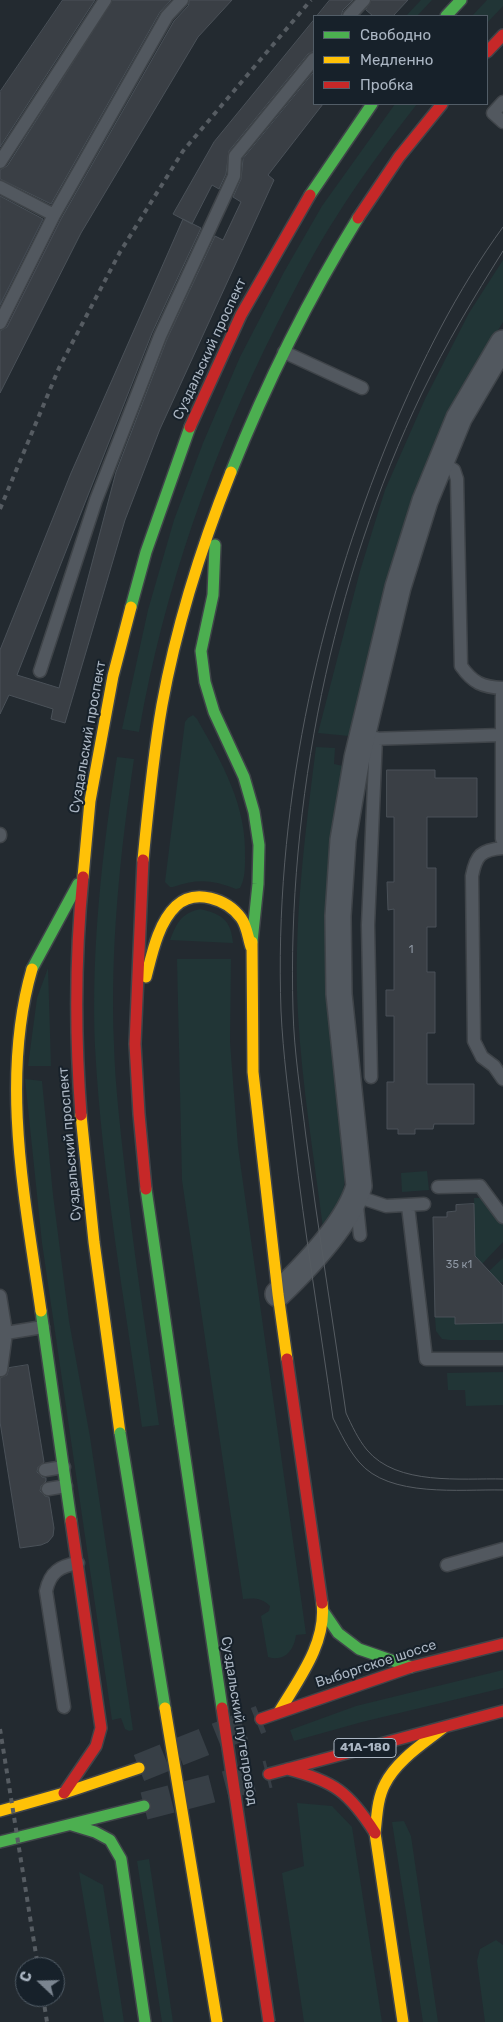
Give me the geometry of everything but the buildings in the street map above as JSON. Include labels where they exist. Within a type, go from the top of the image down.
[{"type":"main road","points":[[447,15],[461,0]]},
{"type":"main road","points":[[488,51],[503,35]]},
{"type":"main road","name":"Суздальский проспект","points":[[217,2022],[120,1433],[89,1200],[77,1048],[76,970],[81,878],[96,765],[111,685],[125,628],[158,513],[185,438],[224,349],[268,262],[306,196],[371,105]]},
{"type":"main road","points":[[137,1005],[140,906],[152,778],[163,705],[188,600],[216,508],[259,404],[318,285],[352,226],[394,166],[441,105]]},
{"type":"main road","points":[[216,508],[213,595],[201,651],[205,682],[214,712],[244,777],[254,812],[259,845],[258,884],[251,948],[253,1072],[278,1294],[323,1611],[316,1648],[279,1712]]},
{"type":"main road","points":[[64,1794],[96,1746],[100,1728],[16,1124],[15,1068],[19,1018],[32,970],[81,878]]},
{"type":"main road","points":[[137,1005],[154,950],[168,917],[176,906],[187,898],[202,897],[218,900],[230,907],[242,918],[251,948]]},
{"type":"main road","name":"Суздальский путепровод","points":[[137,1005],[136,1068],[144,1172],[269,2022]]},
{"type":"main road","points":[[323,1611],[338,1633],[359,1649],[411,1667]]},
{"type":"main road","name":"Выборгское шоссе","points":[[261,1719],[411,1667],[503,1644]]},
{"type":"main road","name":"41А-180","points":[[269,1774],[500,1712]]},
{"type":"main road","points":[[403,2022],[374,1833],[378,1804],[386,1784],[396,1769],[443,1728]]},
{"type":"main road","points":[[0,1811],[64,1794],[138,1768]]},
{"type":"main road","points":[[288,1769],[313,1775],[345,1793],[359,1807],[374,1833]]},
{"type":"main road","points":[[0,1842],[144,1806]]},
{"type":"main road","points":[[72,1825],[95,1832],[110,1840],[121,1859],[145,2022]]},
{"type":"street","points":[[278,1294],[322,1247],[356,1196],[359,1186],[339,994],[338,916],[343,840],[368,739],[398,587],[425,500],[459,418],[503,343]]},
{"type":"lane","points":[[0,162],[105,0]]},
{"type":"lane","points":[[0,323],[54,216],[167,16],[182,0]]},
{"type":"lane","points":[[354,15],[364,0]]},
{"type":"lane","points":[[40,670],[96,500],[160,336],[234,176],[235,156],[313,60]]},
{"type":"lane","points":[[503,102],[493,113],[503,122]]},
{"type":"lane","points":[[0,187],[54,216]]},
{"type":"lane","points":[[284,352],[362,388]]},
{"type":"lane","points":[[440,461],[454,470],[457,479],[461,666],[471,679],[488,688],[502,688],[502,844],[485,851],[475,860],[472,876],[474,1041],[482,1057],[494,1066],[503,1079]]},
{"type":"lane","points":[[371,1077],[368,925],[368,739],[501,735]]},
{"type":"lane","points":[[438,1187],[480,1186],[503,1217]]},
{"type":"lane","points":[[360,1235],[356,1196],[386,1206],[424,1204]]},
{"type":"lane","points":[[408,1206],[426,1359],[503,1358]]},
{"type":"lane","points":[[0,1296],[6,1333],[1,1370]]},
{"type":"lane","points":[[6,1333],[43,1327]]},
{"type":"lane","points":[[45,1470],[64,1467]]},
{"type":"lane","points":[[48,1489],[66,1486]]},
{"type":"lane","points":[[447,1565],[503,1549]]},
{"type":"lane","points":[[64,1707],[46,1591],[48,1580],[55,1571],[63,1565],[78,1563]]},
{"type":"lane","points":[[500,1712],[503,1726]]},
{"type":"green space","points":[[421,0],[432,0],[418,15],[407,15]]},
{"type":"green space","points":[[487,0],[503,0],[503,6],[488,22],[488,15],[473,15]]},
{"type":"green space","points":[[394,105],[416,105],[366,172],[321,241],[253,373],[211,472],[193,523],[162,626],[139,732],[122,729],[148,610],[174,520],[203,443],[240,357],[284,272],[322,206]]},
{"type":"green space","points":[[503,260],[503,322],[447,415],[428,459],[388,584],[349,736],[318,733],[360,571],[385,490],[425,399],[469,313]]},
{"type":"green space","points":[[193,715],[224,768],[242,820],[245,839],[245,870],[240,888],[236,889],[205,881],[190,882],[170,887],[165,882],[185,722]]},
{"type":"green space","points":[[316,747],[335,748],[334,764],[343,766],[328,994],[345,1178],[340,1199],[323,1228],[302,1068],[297,981],[301,880]]},
{"type":"green space","points":[[117,757],[134,759],[124,830],[117,902],[113,973],[115,1074],[132,1228],[159,1425],[142,1427],[108,1190],[95,1047],[96,938],[102,865]]},
{"type":"green space","points":[[200,909],[214,913],[224,919],[230,929],[233,943],[170,940],[180,920],[193,911]]},
{"type":"green space","points":[[177,959],[231,959],[230,1042],[238,1147],[306,1634],[296,1635],[293,1646],[287,1654],[279,1658],[268,1657],[261,1616],[269,1611],[270,1606],[258,1599],[243,1599],[182,1180]]},
{"type":"green space","points":[[48,968],[51,1066],[28,1066],[37,998]]},
{"type":"green space","points":[[25,1079],[42,1081],[53,1195],[69,1321],[90,1437],[133,1730],[129,1731],[125,1729],[121,1718],[112,1720],[42,1243]]},
{"type":"green space","points":[[427,1171],[429,1190],[402,1192],[401,1173]]},
{"type":"green space","points":[[474,1198],[482,1198],[503,1225],[503,1242],[482,1264],[475,1256]]},
{"type":"green space","points":[[503,1258],[503,1282],[499,1282],[489,1271]]},
{"type":"green space","points":[[435,1317],[455,1317],[455,1324],[503,1323],[503,1340],[442,1339],[436,1331]]},
{"type":"green space","points":[[503,1372],[503,1405],[466,1406],[465,1390],[448,1390],[447,1373]]},
{"type":"green space","points":[[503,1670],[503,1688],[362,1722],[294,1741],[290,1730],[356,1706]]},
{"type":"green space","points":[[297,1803],[332,1806],[352,1827],[382,2022],[304,2022],[282,1873],[304,1866]]},
{"type":"green space","points":[[404,1821],[411,1836],[438,2022],[423,2022],[392,1822]]},
{"type":"green space","points":[[149,1859],[173,2022],[162,2022],[137,1861]]},
{"type":"green space","points":[[79,1872],[103,1885],[124,2022],[104,2022]]},
{"type":"green space","points":[[496,1940],[503,1945],[503,2022],[485,2022],[477,1961],[480,1949]]},
{"type":"tunnel","points":[[139,1768],[261,1719]]},
{"type":"tunnel","points":[[144,1806],[269,1774]]},
{"type":"tram line","points":[[503,227],[470,276],[427,353],[391,434],[364,503],[341,573],[321,644],[305,716],[293,789],[285,863],[281,937],[281,1011],[286,1076],[303,1211],[333,1418],[348,1447],[359,1462],[372,1473],[388,1481],[426,1489],[503,1490]]},
{"type":"tram line","points":[[503,251],[461,321],[422,393],[390,465],[363,539],[340,616],[322,694],[307,774],[298,853],[293,932],[293,1010],[296,1058],[315,1206],[346,1413],[367,1450],[380,1462],[395,1470],[431,1478],[503,1479]]},
{"type":"railway","points":[[0,509],[59,368],[120,252],[183,151],[311,0]]},
{"type":"railway","points":[[0,1729],[36,1957]]},
{"type":"railway","points":[[45,2007],[47,2022]]},
{"type":"traffic: fast","points":[[447,15],[461,0]]},
{"type":"traffic: fast","points":[[310,195],[371,105]]},
{"type":"traffic: fast","points":[[231,472],[273,374],[322,279],[358,218]]},
{"type":"traffic: fast","points":[[131,607],[146,552],[190,427]]},
{"type":"traffic: fast","points":[[215,545],[213,595],[201,651],[205,682],[214,712],[244,777],[254,812],[259,845],[258,884],[252,942]]},
{"type":"traffic: fast","points":[[32,969],[78,884]]},
{"type":"traffic: fast","points":[[146,1189],[180,1424]]},
{"type":"traffic: fast","points":[[41,1311],[71,1521]]},
{"type":"traffic: fast","points":[[180,1424],[222,1708]]},
{"type":"traffic: fast","points":[[120,1433],[165,1708]]},
{"type":"traffic: fast","points":[[323,1611],[338,1633],[359,1649],[411,1667]]},
{"type":"traffic: fast","points":[[0,1842],[144,1806]]},
{"type":"traffic: fast","points":[[72,1825],[95,1832],[110,1840],[121,1859],[145,2022]]},
{"type":"traffic: slow","points":[[143,860],[156,743],[168,676],[191,587],[231,472]]},
{"type":"traffic: slow","points":[[83,877],[90,801],[113,676],[131,607]]},
{"type":"traffic: slow","points":[[146,977],[156,939],[165,921],[176,906],[192,898],[210,898],[235,911],[245,925],[251,947]]},
{"type":"traffic: slow","points":[[252,942],[253,1072],[287,1359]]},
{"type":"traffic: slow","points":[[32,969],[23,1011],[18,1053],[18,1139],[28,1226],[41,1311]]},
{"type":"traffic: slow","points":[[81,1115],[94,1242],[120,1433]]},
{"type":"traffic: slow","points":[[279,1712],[316,1647],[322,1618],[322,1603]]},
{"type":"traffic: slow","points":[[165,1708],[217,2022]]},
{"type":"traffic: slow","points":[[403,2022],[375,1833],[378,1808],[382,1790],[396,1767],[443,1728]]},
{"type":"traffic: slow","points":[[0,1811],[64,1793],[139,1768]]},
{"type":"traffic: jam","points":[[488,51],[503,35]]},
{"type":"traffic: jam","points":[[358,218],[399,157],[441,105]]},
{"type":"traffic: jam","points":[[190,427],[241,315],[310,195]]},
{"type":"traffic: jam","points":[[143,860],[135,1044],[146,1189]]},
{"type":"traffic: jam","points":[[81,1115],[77,996],[78,936],[83,877]]},
{"type":"traffic: jam","points":[[287,1359],[322,1603]]},
{"type":"traffic: jam","points":[[64,1793],[96,1746],[101,1728],[71,1521]]},
{"type":"traffic: jam","points":[[261,1719],[411,1667],[503,1644]]},
{"type":"traffic: jam","points":[[222,1708],[269,2022]]},
{"type":"traffic: jam","points":[[269,1774],[503,1711]]},
{"type":"traffic: jam","points":[[287,1769],[317,1778],[339,1790],[357,1807],[375,1833]]}]
